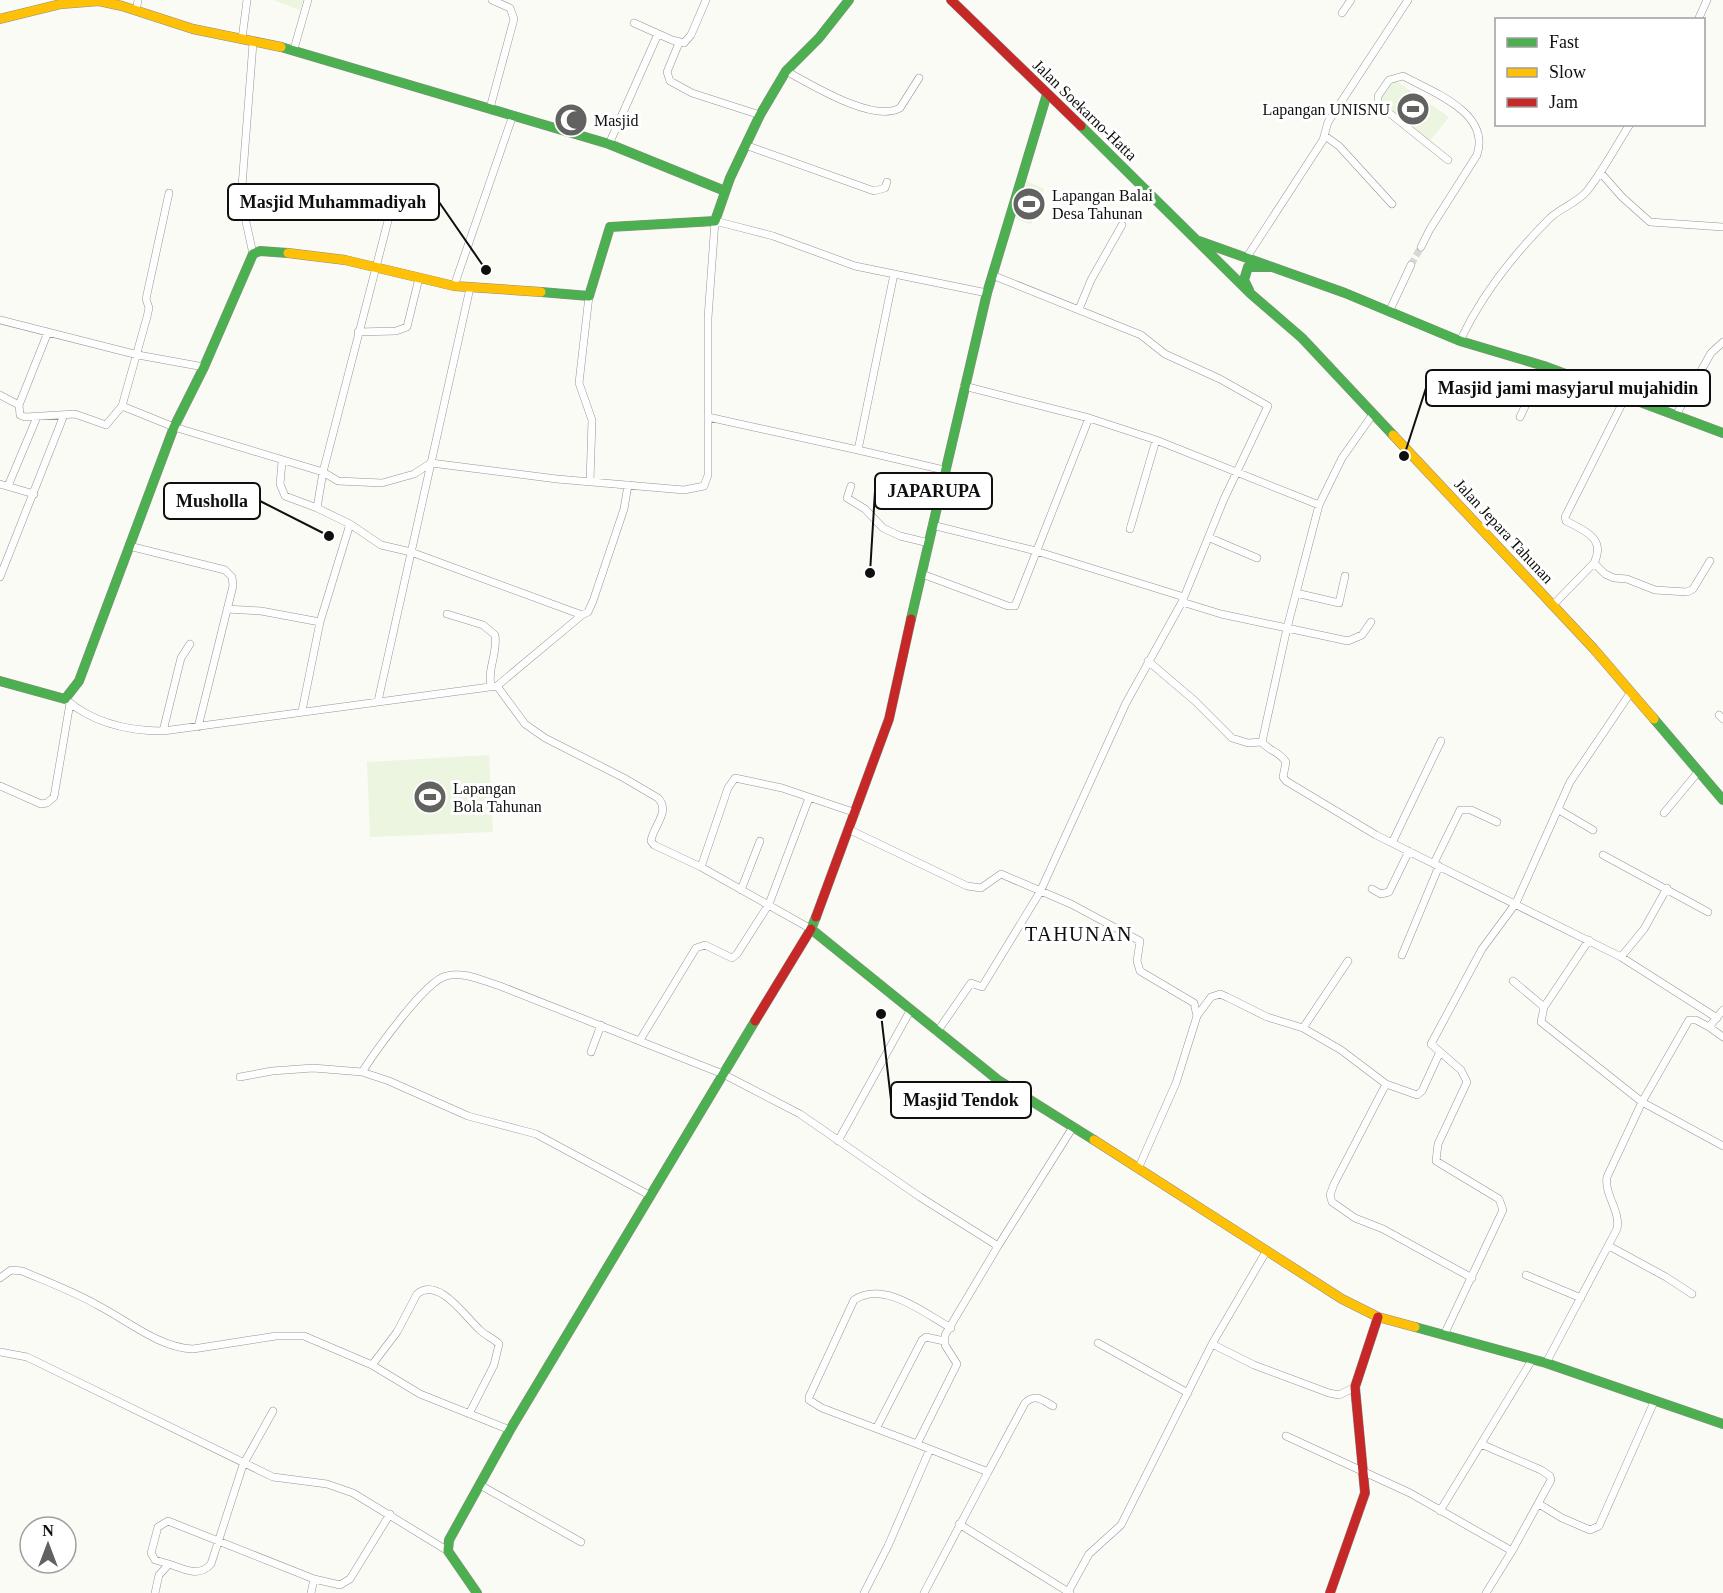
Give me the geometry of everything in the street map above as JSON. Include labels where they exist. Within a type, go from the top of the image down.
[{"type":"main road","name":"Jalan Soekarno-Hatta","points":[[951,0],[1251,294]]},
{"type":"main road","points":[[0,19],[58,3],[102,1],[253,43],[294,50],[609,144],[725,191]]},
{"type":"main road","points":[[0,681],[68,701],[79,681],[174,426],[204,367],[253,254],[260,250],[299,254],[470,288],[589,296],[610,227],[715,221],[745,145],[786,71],[819,38],[846,1]]},
{"type":"main road","points":[[477,1593],[448,1551],[448,1540],[510,1430],[811,928],[850,830],[889,719],[944,470],[987,293],[1047,94]]},
{"type":"main road","points":[[1199,241],[1247,256],[1460,341],[1544,366],[1723,433]]},
{"type":"main road","points":[[1251,294],[1244,280],[1248,267],[1270,267]]},
{"type":"main road","name":"Jalan Jepara Tahunan","points":[[1251,294],[1302,338],[1553,605],[1723,800]]},
{"type":"main road","points":[[811,928],[910,1011],[998,1080],[1325,1289],[1378,1317],[1546,1363],[1723,1424]]},
{"type":"main road","points":[[1330,1593],[1364,1498],[1364,1472],[1355,1387],[1378,1317]]},
{"type":"street","points":[[136,11],[138,0]]},
{"type":"street","points":[[242,39],[247,0]]},
{"type":"street","points":[[294,50],[308,0]]},
{"type":"street","points":[[490,108],[514,19],[510,8],[492,0]]},
{"type":"street","points":[[634,23],[679,43],[688,40],[706,0]]},
{"type":"street","points":[[1342,13],[1351,0]]},
{"type":"street","points":[[1247,256],[1325,136],[1328,122],[1408,0]]},
{"type":"street","points":[[1699,18],[1707,0]]},
{"type":"street","points":[[609,144],[658,34]]},
{"type":"street","points":[[253,43],[241,199],[253,254]]},
{"type":"street","points":[[679,43],[667,72],[670,81],[692,93],[760,115]]},
{"type":"street","points":[[786,71],[862,107],[885,112],[900,108],[919,78]]},
{"type":"street","points":[[1421,247],[1477,155],[1480,147],[1478,130],[1473,120],[1463,111],[1403,76],[1389,80],[1378,96],[1378,104],[1448,160]]},
{"type":"street","points":[[454,286],[513,115]]},
{"type":"street","points":[[1460,341],[1479,307],[1504,272],[1546,222],[1578,200],[1600,172],[1629,126]]},
{"type":"street","points":[[1325,136],[1339,146],[1392,204]]},
{"type":"street","points":[[745,145],[874,190],[885,188],[887,182]]},
{"type":"street","points":[[1600,172],[1622,198],[1650,222],[1723,227]]},
{"type":"street","points":[[48,332],[19,405],[21,415],[37,417],[75,414],[106,425],[122,406],[138,355],[149,308],[146,299],[170,193]]},
{"type":"street","points":[[316,508],[358,332],[389,217]]},
{"type":"street","points":[[122,406],[282,462],[323,472],[338,481],[395,482],[431,463],[684,490],[704,486],[708,475],[708,318],[715,221],[773,236],[855,266],[987,293]]},
{"type":"street","points":[[1079,309],[1091,280],[1122,225]]},
{"type":"street","points":[[1389,312],[1411,265]]},
{"type":"street","points":[[858,450],[894,274]]},
{"type":"street","points":[[937,1032],[972,983],[982,987],[999,955],[1040,892],[1126,703],[1183,599],[1236,472],[1268,406],[1220,379],[1165,354],[1149,339],[992,275]]},
{"type":"street","points":[[358,332],[396,331],[406,327],[419,278]]},
{"type":"street","points":[[378,701],[470,288]]},
{"type":"street","points":[[589,296],[579,383],[592,420],[590,481]]},
{"type":"street","points":[[0,320],[138,355],[204,367]]},
{"type":"street","points":[[1676,415],[1711,353],[1723,342]]},
{"type":"street","points":[[1520,417],[1544,366]]},
{"type":"street","points":[[964,386],[1089,418],[1156,440],[1319,505]]},
{"type":"street","points":[[0,395],[19,405]]},
{"type":"street","points":[[1553,605],[1594,563],[1600,552],[1599,544],[1594,538],[1566,521],[1565,517],[1626,396]]},
{"type":"street","points":[[1262,742],[1287,628],[1319,505],[1342,458],[1373,414]]},
{"type":"street","points":[[0,577],[64,415]]},
{"type":"street","points":[[8,486],[37,417]]},
{"type":"street","points":[[708,417],[944,470]]},
{"type":"street","points":[[922,574],[1008,606],[1015,606],[1089,418]]},
{"type":"street","points":[[1130,529],[1156,440]]},
{"type":"street","points":[[282,462],[280,484],[285,496],[350,524],[381,546],[411,552],[582,615]]},
{"type":"street","points":[[0,484],[34,494]]},
{"type":"street","points":[[0,786],[41,804],[51,801],[54,797],[68,701],[117,727],[137,731],[198,727],[494,686],[588,612],[624,509],[628,485]]},
{"type":"street","points":[[851,486],[848,498],[865,509],[883,528],[900,536],[929,543]]},
{"type":"street","points":[[302,711],[320,622],[350,524]]},
{"type":"street","points":[[932,525],[1036,551],[1183,599],[1221,614],[1348,641],[1362,635],[1371,622]]},
{"type":"street","points":[[1210,538],[1257,558]]},
{"type":"street","points":[[129,546],[229,573],[233,586],[198,727]]},
{"type":"street","points":[[1594,563],[1605,574],[1614,578],[1627,579],[1655,590],[1688,592],[1693,589],[1710,561]]},
{"type":"street","points":[[1296,592],[1339,603],[1345,576]]},
{"type":"street","points":[[227,609],[261,611],[320,622]]},
{"type":"street","points":[[447,614],[483,625],[495,635],[496,648],[489,678],[525,724],[545,738],[603,766],[658,798],[662,803],[663,812],[652,833],[652,843],[701,867],[811,928]]},
{"type":"street","points":[[163,730],[181,658],[190,644]]},
{"type":"street","points":[[1148,661],[1196,701],[1232,738],[1248,743],[1262,742]]},
{"type":"street","points":[[1444,1335],[1456,1306],[1501,1218],[1503,1205],[1499,1199],[1436,1161],[1438,1144],[1467,1082],[1461,1070],[1439,1054],[1431,1044],[1482,949],[1516,903],[1570,782],[1631,692]]},
{"type":"street","points":[[1392,843],[1441,741]]},
{"type":"street","points":[[1262,742],[1268,749],[1283,757],[1286,762],[1283,777],[1286,781],[1392,843],[1621,957],[1717,1018]]},
{"type":"street","points":[[1664,813],[1699,771]]},
{"type":"street","points":[[701,867],[733,779],[750,780],[856,813]]},
{"type":"street","points":[[640,1040],[696,948],[705,945],[732,958],[769,904],[810,798]]},
{"type":"street","points":[[1402,955],[1461,810],[1471,810],[1497,822]]},
{"type":"street","points":[[1559,810],[1593,830]]},
{"type":"street","points":[[850,830],[975,889],[981,888],[1001,874],[1094,914],[1140,941],[1137,961],[1140,971],[1194,1003],[1197,1016]]},
{"type":"street","points":[[741,890],[760,841]]},
{"type":"street","points":[[1372,889],[1381,894],[1389,892],[1409,851]]},
{"type":"street","points":[[1603,855],[1708,912]]},
{"type":"street","points":[[1621,957],[1644,929],[1667,888]]},
{"type":"street","points":[[1589,940],[1544,1007],[1540,1016],[1544,1026],[1642,1102],[1723,1146]]},
{"type":"street","points":[[1303,1028],[1348,961]]},
{"type":"street","points":[[362,1072],[373,1054],[436,980],[449,975],[464,975],[500,986],[723,1074],[800,1114],[998,1246]]},
{"type":"street","points":[[1513,981],[1544,1007]]},
{"type":"street","points":[[1138,1169],[1176,1083],[1197,1016],[1211,997],[1220,994],[1267,1017],[1303,1028],[1341,1050],[1386,1084],[1418,1095],[1425,1086],[1439,1054]]},
{"type":"street","points":[[1709,1027],[1723,1010]]},
{"type":"street","points":[[838,1141],[910,1011]]},
{"type":"street","points":[[1546,1363],[1609,1246],[1618,1224],[1606,1184],[1607,1177],[1642,1102],[1687,1022],[1696,1020],[1723,1037]]},
{"type":"street","points":[[591,1052],[601,1025]]},
{"type":"street","points":[[240,1077],[272,1071],[313,1068],[362,1072],[389,1081],[468,1116],[536,1134],[651,1196]]},
{"type":"street","points":[[1386,1084],[1334,1184],[1330,1195],[1332,1202],[1349,1215],[1383,1229],[1472,1278]]},
{"type":"street","points":[[944,1341],[998,1246],[1073,1127]]},
{"type":"street","points":[[1609,1246],[1692,1294]]},
{"type":"street","points":[[959,1524],[1069,1592],[1089,1554],[1121,1525],[1212,1344],[1267,1250]]},
{"type":"street","points":[[0,1278],[11,1270],[22,1271],[97,1304],[160,1340],[182,1348],[193,1349],[294,1335],[319,1341],[372,1365],[420,1394],[510,1430]]},
{"type":"street","points":[[1526,1275],[1581,1298]]},
{"type":"street","points":[[372,1365],[397,1332],[417,1294],[427,1290],[444,1296],[461,1306],[479,1330],[499,1344],[494,1365],[469,1414]]},
{"type":"street","points":[[951,1328],[903,1301],[879,1293],[867,1294],[854,1300],[809,1397],[822,1408],[877,1427],[988,1472]]},
{"type":"street","points":[[877,1427],[922,1340],[926,1337],[944,1341],[957,1364],[917,1444]]},
{"type":"street","points":[[1098,1343],[1188,1393]]},
{"type":"street","points":[[1212,1344],[1254,1365],[1329,1394],[1338,1395],[1355,1387]]},
{"type":"street","points":[[0,1352],[27,1357],[273,1478],[334,1485],[360,1496],[448,1551]]},
{"type":"street","points":[[1440,1510],[1532,1360]]},
{"type":"street","points":[[924,1593],[1025,1402],[1030,1398],[1038,1397],[1053,1406]]},
{"type":"street","points":[[1539,1504],[1562,1518],[1590,1530],[1599,1526],[1654,1402]]},
{"type":"street","points":[[273,1411],[243,1465],[219,1540],[213,1561],[205,1570],[198,1573],[155,1560],[151,1553],[158,1527],[164,1522],[172,1521],[219,1540],[314,1578],[340,1585],[347,1582],[390,1514]]},
{"type":"street","points":[[1286,1436],[1440,1510],[1512,1551]]},
{"type":"street","points":[[1481,1444],[1550,1476],[1551,1480],[1486,1593]]},
{"type":"street","points":[[864,1593],[888,1546],[930,1449]]},
{"type":"street","points":[[480,1485],[581,1542]]},
{"type":"street","points":[[155,1593],[159,1575],[169,1564]]},
{"type":"street","points":[[311,1593],[314,1578]]},
{"type":"green space","points":[[273,0],[303,0],[300,10]]},
{"type":"green space","name":"Lapangan UNISNU","points":[[1393,79],[1449,117],[1430,141],[1378,101]]},
{"type":"green space","name":"Lapangan Balai Desa Tahunan","points":[[1027,181],[1044,189],[1031,225],[1015,218]]},
{"type":"green space","name":"Lapangan Bola Tahunan","points":[[489,755],[493,832],[370,837],[367,762]]},
{"type":"tunnel","points":[[1411,265],[1421,247]]},
{"type":"traffic: fast","points":[[541,292],[589,296],[610,227],[715,221],[730,178],[760,115],[786,71],[819,38],[849,0]]},
{"type":"traffic: fast","points":[[281,47],[609,144],[725,191]]},
{"type":"traffic: fast","points":[[911,619],[987,293],[1047,94]]},
{"type":"traffic: fast","points":[[1081,126],[1251,294],[1302,338],[1393,435]]},
{"type":"traffic: fast","points":[[1199,241],[1345,293],[1460,341],[1544,366],[1723,433]]},
{"type":"traffic: fast","points":[[0,681],[65,699],[79,681],[174,427],[204,367],[253,254],[260,251],[288,253]]},
{"type":"traffic: fast","points":[[1249,290],[1244,280],[1248,267],[1270,267]]},
{"type":"traffic: fast","points":[[1654,719],[1723,800]]},
{"type":"traffic: fast","points":[[816,917],[811,929],[998,1080],[1094,1140]]},
{"type":"traffic: fast","points":[[477,1593],[448,1551],[449,1540],[510,1430],[755,1021]]},
{"type":"traffic: fast","points":[[1415,1327],[1546,1363],[1723,1424]]},
{"type":"traffic: slow","points":[[0,19],[61,4],[99,1],[193,29],[281,47]]},
{"type":"traffic: slow","points":[[288,253],[345,260],[454,286],[541,292]]},
{"type":"traffic: slow","points":[[1393,435],[1593,648],[1654,719]]},
{"type":"traffic: slow","points":[[1094,1140],[1342,1299],[1378,1317],[1415,1327]]},
{"type":"traffic: jam","points":[[951,0],[1081,126]]},
{"type":"traffic: jam","points":[[816,917],[889,719],[911,619]]},
{"type":"traffic: jam","points":[[755,1021],[811,929]]},
{"type":"traffic: jam","points":[[1330,1593],[1365,1493],[1355,1387],[1378,1317]]},
{"type":"place","name":"Lapangan UNISNU","points":[[1413,109]]},
{"type":"place","name":"Masjid","points":[[571,120]]},
{"type":"place","name":"Lapangan Balai Desa Tahunan","points":[[1029,204]]},
{"type":"place","name":"Masjid Muhammadiyah","points":[[486,270]]},
{"type":"place","name":"Masjid jami masyjarul mujahidin","points":[[1404,456]]},
{"type":"place","name":"Musholla","points":[[329,536]]},
{"type":"place","name":"JAPARUPA","points":[[870,573]]},
{"type":"place","name":"Lapangan Bola Tahunan","points":[[430,797]]},
{"type":"place","name":"Masjid Tendok","points":[[881,1014]]},
{"type":"district","name":"TAHUNAN","points":[[1079,934]]}]
